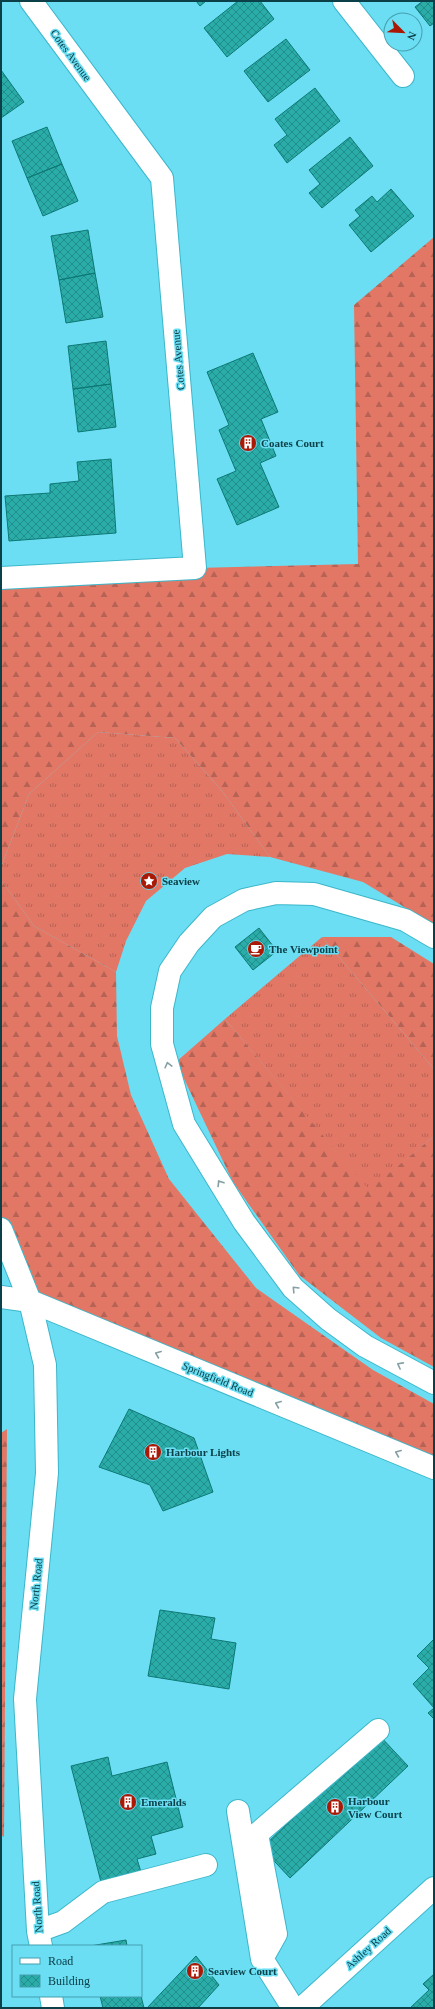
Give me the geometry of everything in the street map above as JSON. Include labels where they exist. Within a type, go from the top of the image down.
[{"type":"street","name":"Cotes Avenue","points":[[1,578],[196,568],[162,178],[31,1]]},
{"type":"street","points":[[344,1],[402,76]]},
{"type":"street","points":[[434,937],[404,920],[314,894],[276,893],[244,900],[213,918],[189,943],[170,971],[162,1008],[162,1044],[184,1124],[244,1222],[293,1288],[328,1319],[365,1346],[434,1383]]},
{"type":"street","name":"North Road","points":[[1,1229],[30,1301],[45,1364],[47,1466],[25,1699],[40,1938]]},
{"type":"street","name":"Springfield Road","points":[[1,1297],[30,1301],[434,1468]]},
{"type":"street","points":[[262,1959],[276,1934],[256,1834],[378,1730]]},
{"type":"street","points":[[238,1812],[262,1959],[293,2008]]},
{"type":"street","points":[[40,1938],[103,1892],[206,1865]]},
{"type":"street","name":"Ashley Road","points":[[302,2008],[434,1888]]},
{"type":"street","points":[[51,1997],[53,2008]]},
{"type":"green space","points":[[434,237],[434,925],[363,882],[270,857],[222,791],[175,738],[98,732],[29,794],[1,867],[1,578],[195,568],[358,564],[354,305]]},
{"type":"green space","points":[[98,732],[175,738],[222,791],[270,857],[227,854],[185,868],[146,901],[126,941],[116,972],[34,926],[1,880],[1,867],[29,794]]},
{"type":"green space","points":[[1,880],[34,926],[116,972],[117,1036],[131,1095],[169,1179],[256,1288],[373,1370],[434,1404],[434,1468],[30,1301],[1,1229]]},
{"type":"green space","points":[[322,937],[434,1069],[434,1136],[369,1191],[225,1019]]},
{"type":"green space","points":[[322,937],[391,937],[434,964],[434,1069]]},
{"type":"green space","points":[[225,1019],[369,1190],[434,1136],[434,1367],[381,1338],[299,1275],[233,1182],[176,1062]]},
{"type":"green space","points":[[7,1429],[4,1837],[1,1835],[1,1433]]},
{"type":"building","points":[[196,1],[206,1],[200,6]]},
{"type":"building","points":[[238,1],[260,1],[274,19],[227,57],[204,28]]},
{"type":"building","points":[[423,1],[434,1],[434,23],[430,26],[423,17],[423,12],[419,12],[415,7]]},
{"type":"building","points":[[286,39],[310,70],[268,102],[244,71]]},
{"type":"building","points":[[1,70],[24,102],[1,118]]},
{"type":"building","points":[[315,88],[340,121],[287,163],[274,145],[287,135],[275,119]]},
{"type":"building","points":[[47,127],[62,164],[27,178],[12,141]]},
{"type":"building","points":[[350,137],[373,166],[322,208],[309,193],[320,184],[309,170]]},
{"type":"building","points":[[62,164],[78,201],[43,216],[27,178]]},
{"type":"building","points":[[391,189],[414,216],[371,252],[349,225],[360,216],[355,210],[372,196],[377,202]]},
{"type":"building","points":[[88,230],[95,273],[59,280],[51,236]]},
{"type":"building","points":[[95,273],[103,317],[66,323],[59,280]]},
{"type":"building","points":[[106,341],[111,384],[73,389],[68,346]]},
{"type":"building","name":"Coates Court","points":[[253,353],[278,412],[261,419],[276,456],[260,463],[279,507],[237,525],[217,479],[236,471],[219,430],[229,425],[207,372]]},
{"type":"building","points":[[111,384],[116,427],[78,432],[73,389]]},
{"type":"building","points":[[111,459],[116,533],[9,541],[5,496],[50,493],[50,484],[79,481],[77,462]]},
{"type":"building","name":"The Viewpoint","points":[[259,928],[277,951],[253,970],[235,947]]},
{"type":"building","name":"Harbour Lights","points":[[129,1409],[194,1438],[213,1492],[163,1511],[150,1485],[99,1467]]},
{"type":"building","points":[[160,1610],[215,1618],[211,1639],[236,1643],[229,1689],[148,1676]]},
{"type":"building","points":[[434,1639],[434,1708],[413,1684],[429,1668],[417,1656]]},
{"type":"building","points":[[434,1708],[434,1719],[428,1713]]},
{"type":"building","name":"Harbour View Court","points":[[379,1735],[408,1766],[290,1878],[262,1848]]},
{"type":"building","name":"Emeralds","points":[[108,1757],[112,1776],[167,1762],[183,1827],[151,1836],[156,1854],[137,1859],[141,1872],[101,1882],[71,1766]]},
{"type":"building","points":[[126,1940],[127,1945],[96,1945]]},
{"type":"building","name":"Seaview Court","points":[[196,1956],[219,1985],[198,2008],[147,2008]]},
{"type":"building","points":[[434,1974],[434,2008],[410,2008],[429,1990],[423,1984]]},
{"type":"building","points":[[100,1997],[141,1997],[144,2008],[103,2008]]},
{"type":"place","name":"Coates Court","points":[[248,443]]},
{"type":"place","name":"Seaview","points":[[149,881]]},
{"type":"place","name":"The Viewpoint","points":[[256,949]]},
{"type":"place","name":"Harbour Lights","points":[[153,1452]]},
{"type":"place","name":"Emeralds","points":[[128,1802]]},
{"type":"place","name":"Harbour View Court","points":[[335,1807]]},
{"type":"place","name":"Seaview Court","points":[[195,1971]]}]
